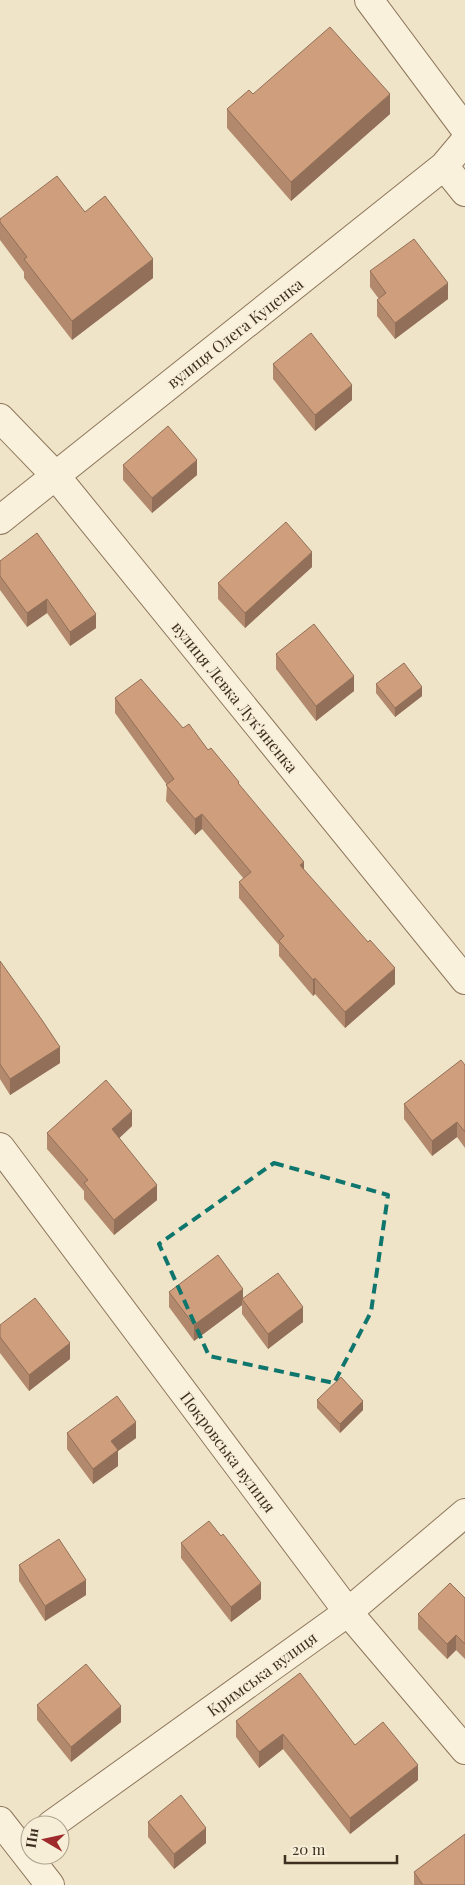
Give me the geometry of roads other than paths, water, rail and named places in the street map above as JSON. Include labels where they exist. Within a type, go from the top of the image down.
[{"type":"street","points":[[369,0],[465,129]]},
{"type":"street","name":"вулиця Олега Куценка","points":[[0,520],[444,166],[465,141]]},
{"type":"street","points":[[444,166],[465,192]]},
{"type":"street","name":"вулиця Левка Лук'яненка","points":[[0,418],[55,475],[465,980]]},
{"type":"street","name":"Покровська вулиця","points":[[0,1147],[348,1612],[465,1750]]},
{"type":"street","name":"Кримська вулиця","points":[[65,1815],[348,1612],[465,1513]]},
{"type":"street","points":[[0,1821],[20,1839]]},
{"type":"street","points":[[38,1865],[50,1885]]}]
